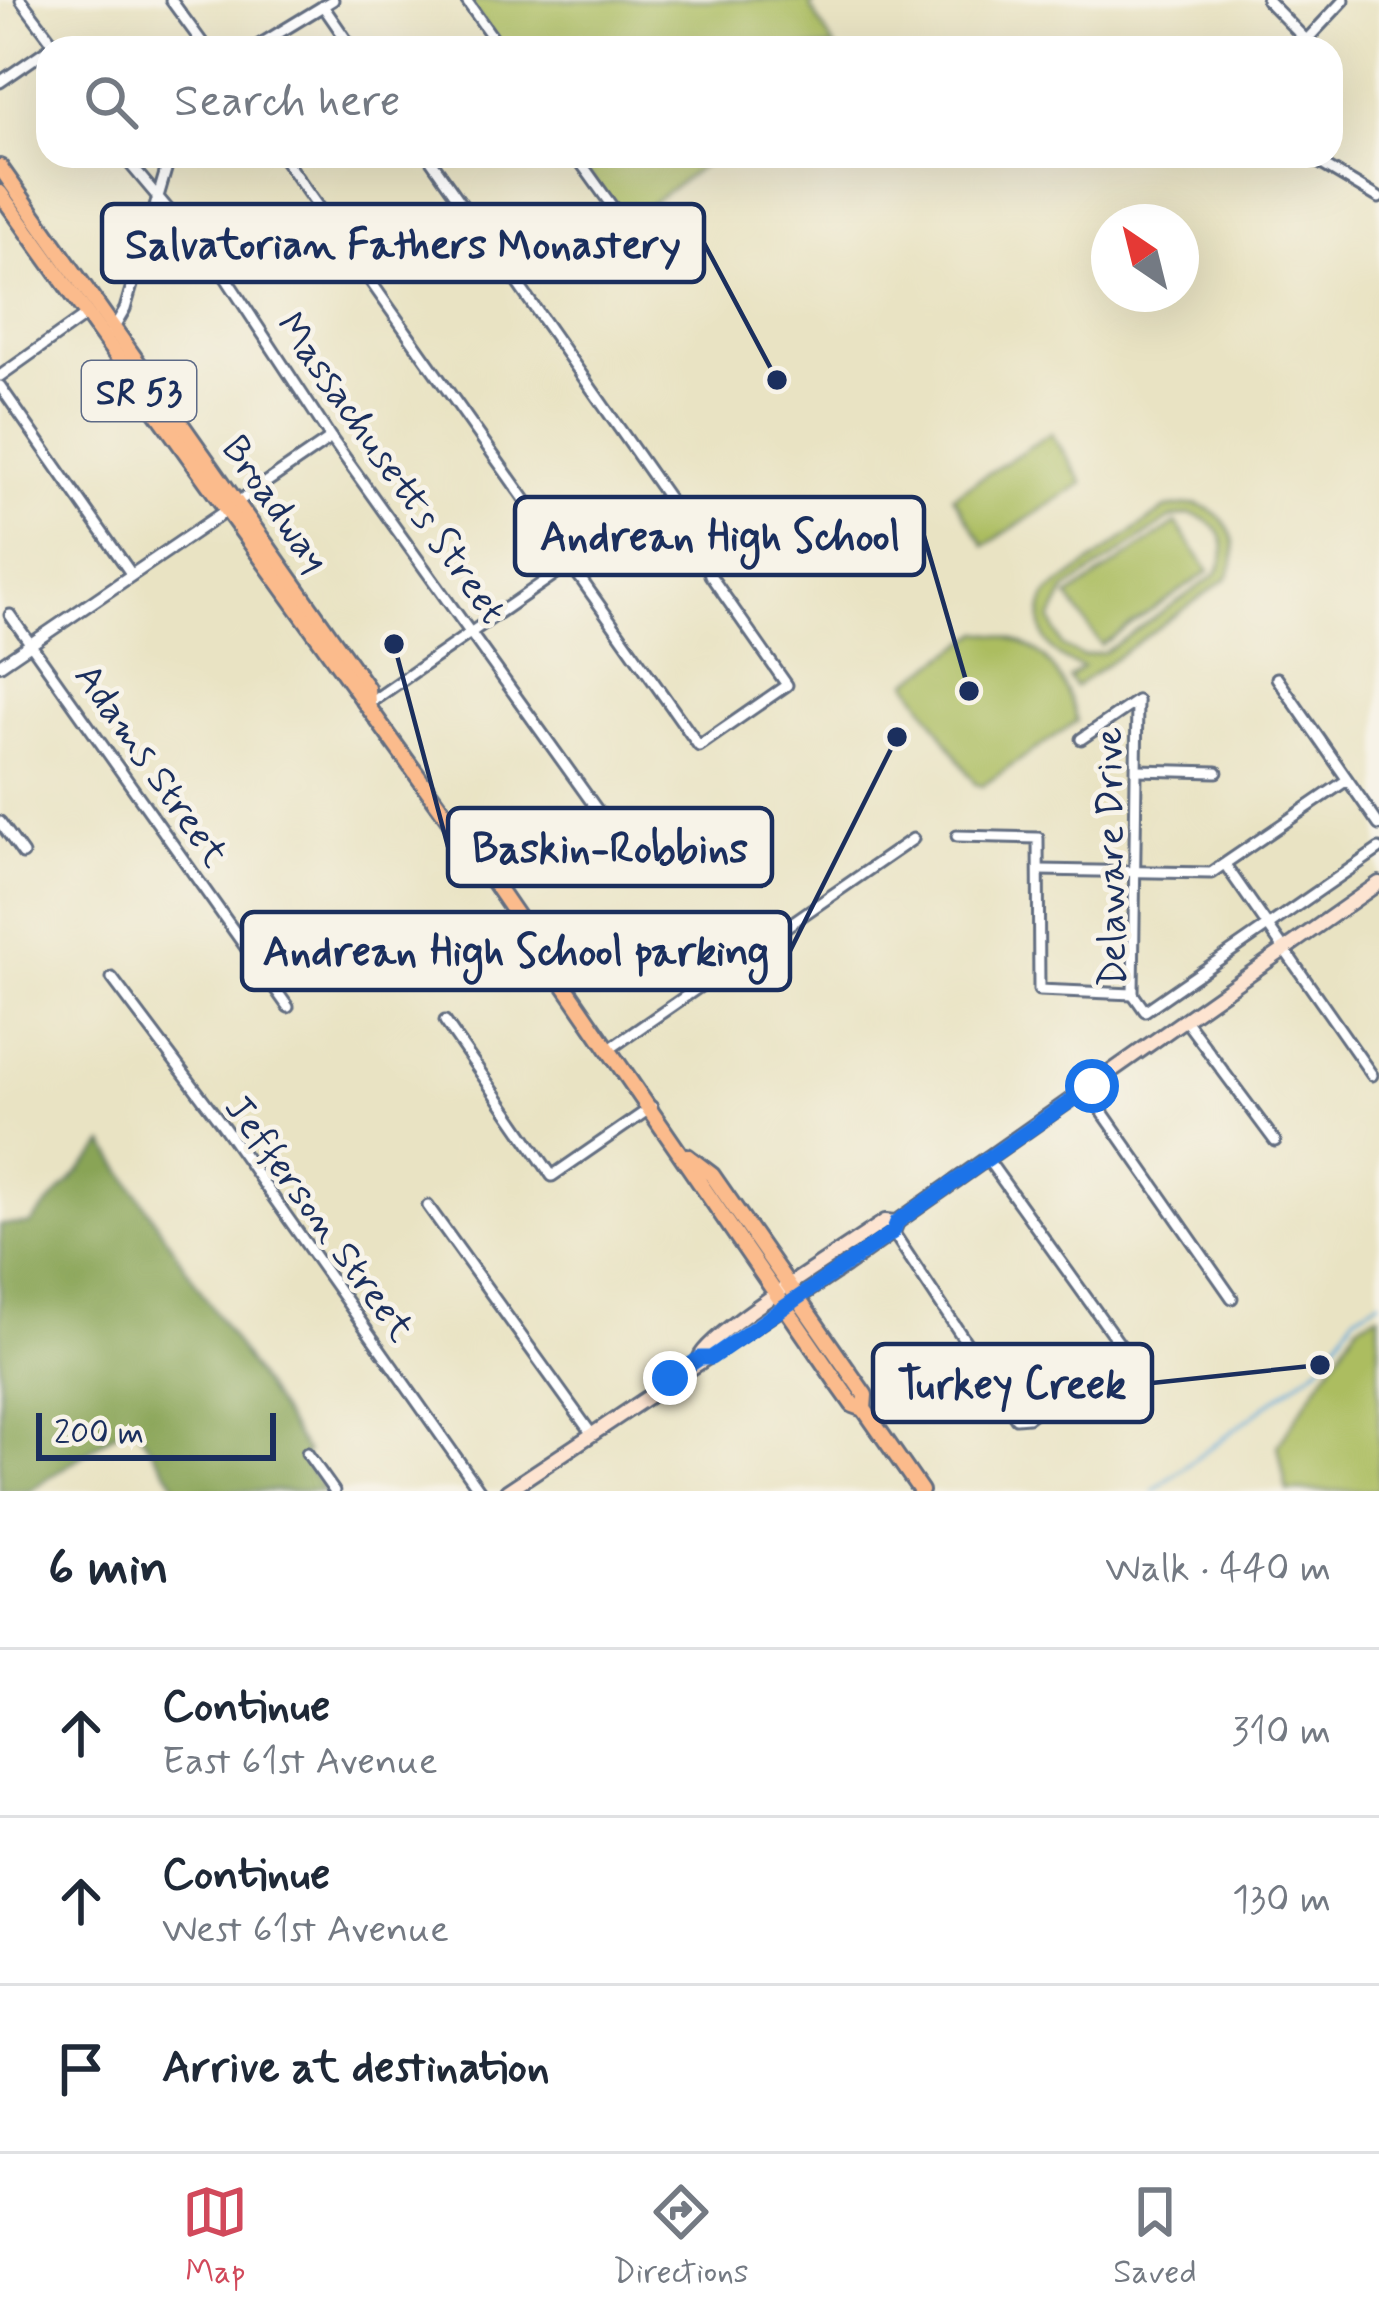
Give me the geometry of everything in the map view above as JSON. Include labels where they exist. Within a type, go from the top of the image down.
[{"type":"main road","name":"Broadway","points":[[0,167],[109,336],[230,508],[367,688],[368,704],[686,1155],[699,1184],[865,1394],[864,1409],[921,1491]]},
{"type":"main road","name":"Broadway","points":[[0,193],[86,315],[109,336]]},
{"type":"main road","points":[[507,1491],[700,1358],[711,1358],[787,1297],[895,1227],[1379,883]]},
{"type":"street","points":[[21,0],[44,36]]},
{"type":"street","points":[[171,0],[197,36]]},
{"type":"street","points":[[466,0],[492,36]]},
{"type":"street","points":[[1267,0],[1296,36]]},
{"type":"street","points":[[1310,36],[1344,0]]},
{"type":"street","points":[[274,36],[328,3],[346,36]]},
{"type":"street","points":[[0,82],[36,58]]},
{"type":"street","name":"Massachusetts Street","points":[[132,168],[226,278],[331,437],[604,818]]},
{"type":"street","points":[[109,336],[159,203],[167,168]]},
{"type":"street","points":[[290,168],[699,746],[787,686],[710,575],[704,549],[436,168]]},
{"type":"street","points":[[584,168],[624,224]]},
{"type":"street","points":[[1328,168],[1379,198]]},
{"type":"street","points":[[0,376],[86,315]]},
{"type":"street","points":[[0,386],[132,575]]},
{"type":"street","points":[[0,665],[331,437]]},
{"type":"street","points":[[368,704],[666,497]]},
{"type":"street","name":"Adams Street","points":[[10,615],[288,1007]]},
{"type":"street","points":[[1277,678],[1379,825]]},
{"type":"street","name":"Delaware Drive","points":[[1082,739],[1137,701],[1133,994],[1145,1011],[1269,926]]},
{"type":"street","points":[[1137,770],[1217,772]]},
{"type":"street","points":[[1039,870],[1211,873],[1347,780]]},
{"type":"street","points":[[0,822],[23,854]]},
{"type":"street","points":[[957,836],[1038,838],[1039,990],[1133,994]]},
{"type":"street","points":[[611,1048],[913,838]]},
{"type":"street","points":[[1269,926],[1379,849]]},
{"type":"street","points":[[1226,866],[1372,1075]]},
{"type":"street","name":"Jefferson Street","points":[[112,978],[221,1123],[480,1491]]},
{"type":"street","points":[[1185,1019],[1275,1142]]},
{"type":"street","points":[[445,1021],[552,1176],[652,1107]]},
{"type":"street","points":[[1087,1090],[1232,1298]]},
{"type":"street","points":[[988,1160],[1131,1360]]},
{"type":"street","points":[[428,1206],[591,1433]]},
{"type":"street","points":[[895,1227],[1016,1418],[1028,1417],[1120,1345]]},
{"type":"street","points":[[307,1453],[334,1491]]},
{"type":"green space","points":[[466,0],[817,0],[810,6],[828,36],[492,36]]},
{"type":"green space","points":[[585,168],[700,168],[624,223]]},
{"type":"green space","points":[[1051,433],[1083,483],[985,546],[953,496]]},
{"type":"green space","points":[[1196,504],[1226,524],[1234,555],[1226,579],[1075,687],[1069,678],[1083,667],[1051,649],[1042,629],[1048,593],[1166,508]],"holes":[[[1190,514],[1222,538],[1223,556],[1214,576],[1105,652],[1082,656],[1062,646],[1051,620],[1066,590],[1171,518]]]},
{"type":"green space","points":[[1176,523],[1209,571],[1101,645],[1068,597]]},
{"type":"green space","points":[[980,632],[1018,641],[1044,658],[1063,684],[1077,721],[982,786],[975,784],[908,682]]},
{"type":"green space","points":[[105,1144],[307,1453],[302,1459],[325,1491],[180,1491],[132,1422],[30,1491],[0,1491],[0,1225],[30,1224]]},
{"type":"green space","points":[[1379,1314],[1379,1491],[1287,1491],[1278,1445],[1358,1324]]},
{"type":"waterway","points":[[1153,1491],[1320,1365],[1355,1315],[1379,1301]]},
{"type":"place","name":"Salvatorian Fathers Monastery","points":[[777,380]]},
{"type":"place","name":"Baskin-Robbins","points":[[394,644]]},
{"type":"place","name":"Andrean High School","points":[[969,691]]},
{"type":"place","name":"Andrean High School parking","points":[[897,737]]},
{"type":"place","name":"Turkey Creek","points":[[1320,1365]]},
{"type":"route","points":[[670,1378],[700,1358],[711,1358],[1092,1086]]}]
